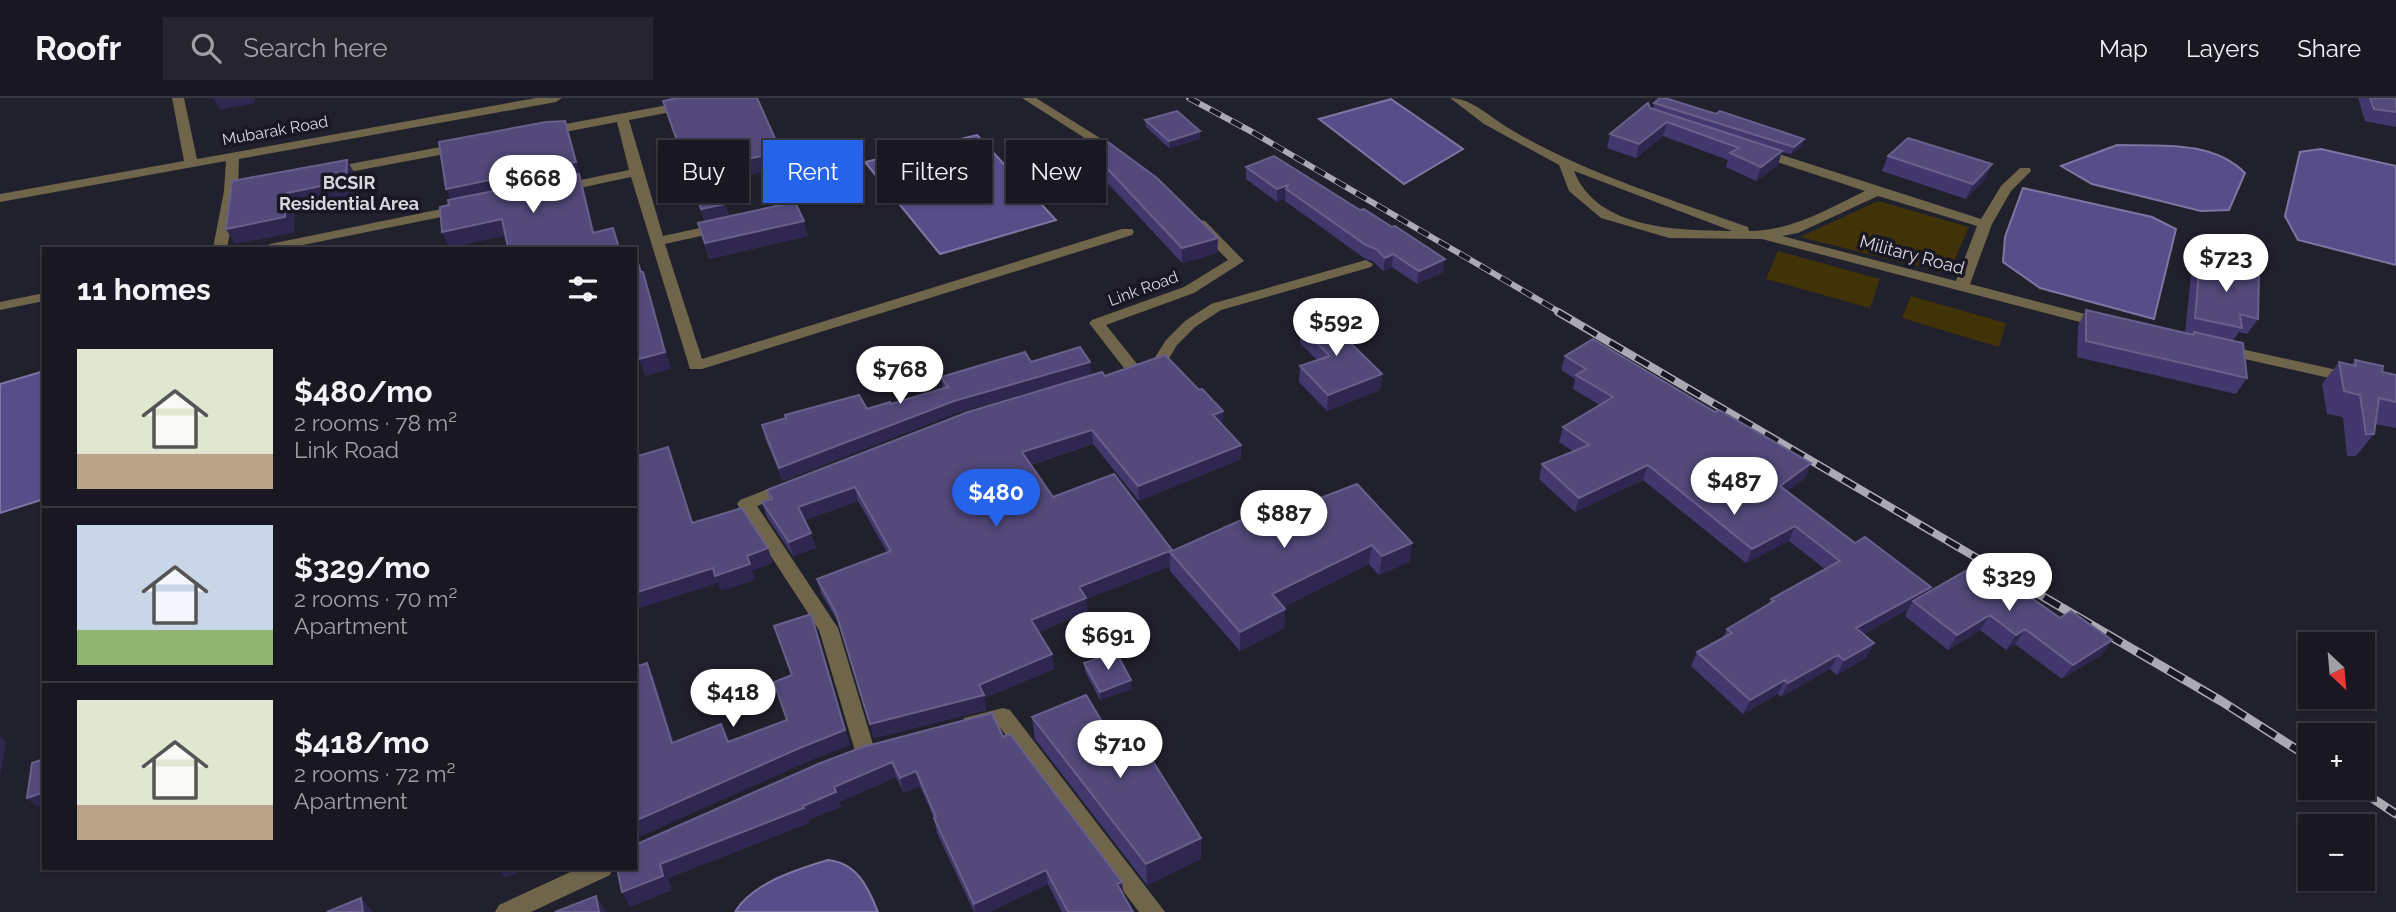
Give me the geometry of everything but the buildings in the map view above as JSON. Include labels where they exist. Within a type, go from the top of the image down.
[{"type":"street","points":[[178,98],[191,163]]},
{"type":"street","name":"Mubarak Road","points":[[0,198],[556,98]]},
{"type":"street","points":[[528,135],[724,98]]},
{"type":"street","points":[[1028,98],[1134,165]]},
{"type":"street","points":[[1456,98],[1471,110],[1565,165],[1762,235],[1793,230],[1877,191]]},
{"type":"street","points":[[622,117],[636,173],[696,366],[1127,232]]},
{"type":"street","points":[[312,175],[474,145]]},
{"type":"street","points":[[1744,147],[1985,224]]},
{"type":"street","points":[[219,247],[238,189],[233,155]]},
{"type":"street","name":"Military Road","points":[[1565,165],[1574,188],[1606,215],[1669,234],[1762,235],[2118,326]]},
{"type":"street","points":[[1961,288],[1985,224],[2006,189],[2025,171]]},
{"type":"street","points":[[541,192],[636,173]]},
{"type":"street","points":[[275,247],[474,206]]},
{"type":"street","name":"Link Road","points":[[1191,215],[1237,261],[1189,290],[1097,323],[1126,371],[1160,362],[1171,343],[1190,324],[1216,307],[1366,264]]},
{"type":"street","points":[[658,241],[734,225]]},
{"type":"street","points":[[0,306],[42,297]]},
{"type":"street","points":[[2209,347],[2396,388]]},
{"type":"street","points":[[804,480],[746,504],[828,628],[865,751]]},
{"type":"street","points":[[953,729],[1003,716],[1153,912]]},
{"type":"street","points":[[840,761],[890,745]]},
{"type":"street","points":[[507,912],[598,870]]},
{"type":"shaded area","points":[[1391,99],[1463,149],[1404,184],[1319,119]]},
{"type":"shaded area","points":[[977,135],[982,140],[956,140]]},
{"type":"shaded area","points":[[2117,145],[2201,150],[2232,162],[2245,173],[2229,210],[2201,211],[2092,184],[2061,166]]},
{"type":"shaded area","points":[[2321,149],[2396,166],[2396,265],[2298,240],[2285,216],[2300,152]]},
{"type":"shaded area","points":[[992,151],[1006,166],[1006,203],[1040,203],[1056,220],[940,254],[898,203],[992,203]]},
{"type":"shaded area","points":[[877,159],[877,177],[865,162]]},
{"type":"shaded area","points":[[2023,188],[2152,217],[2176,229],[2154,319],[2040,288],[2003,262],[2005,237]]},
{"type":"shaded area","points":[[1878,201],[1969,227],[1948,274],[1800,237]]},
{"type":"shaded area","points":[[1778,251],[1880,279],[1870,308],[1766,279]]},
{"type":"shaded area","points":[[1911,296],[2006,323],[1999,347],[1902,318]]},
{"type":"shaded area","points":[[42,372],[42,500],[0,513],[0,384]]},
{"type":"shaded area","points":[[828,860],[854,871],[865,885],[878,912],[735,912],[752,893],[764,885]]},
{"type":"railway","points":[[1189,98],[1254,133],[1561,313]]},
{"type":"railway","points":[[1558,312],[2016,581]]},
{"type":"railway","points":[[2013,579],[2221,701],[2298,750]]},
{"type":"railway","points":[[2375,800],[2396,814]]},
{"type":"district","name":"BCSIR Residential Area","points":[[349,193]]}]
